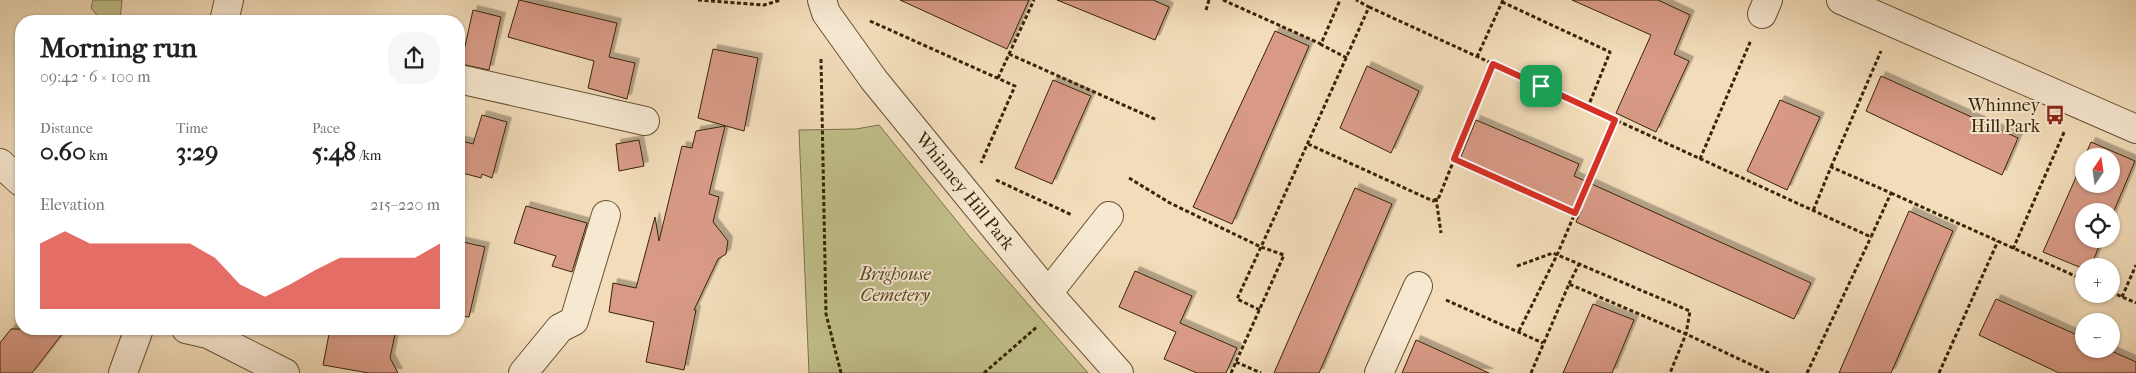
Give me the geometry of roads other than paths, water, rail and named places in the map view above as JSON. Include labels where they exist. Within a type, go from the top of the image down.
[{"type":"street","points":[[225,15],[229,0]]},
{"type":"street","points":[[1841,0],[2136,129]]},
{"type":"street","name":"Whinney Hill Park","points":[[824,7],[874,80],[972,183],[1054,299],[1119,373]]},
{"type":"street","points":[[465,80],[645,121]]},
{"type":"street","points":[[0,163],[15,177]]},
{"type":"street","points":[[523,373],[560,328],[574,321],[606,216]]},
{"type":"street","points":[[1054,299],[1104,222]]},
{"type":"street","points":[[1379,373],[1417,288]]},
{"type":"street","points":[[123,373],[137,335]]},
{"type":"street","points":[[210,335],[285,373]]},
{"type":"place","name":"Whinney Hill Park","points":[[2055,115]]},
{"type":"park label","name":"Brighouse Cemetery","points":[[895,284]]}]
